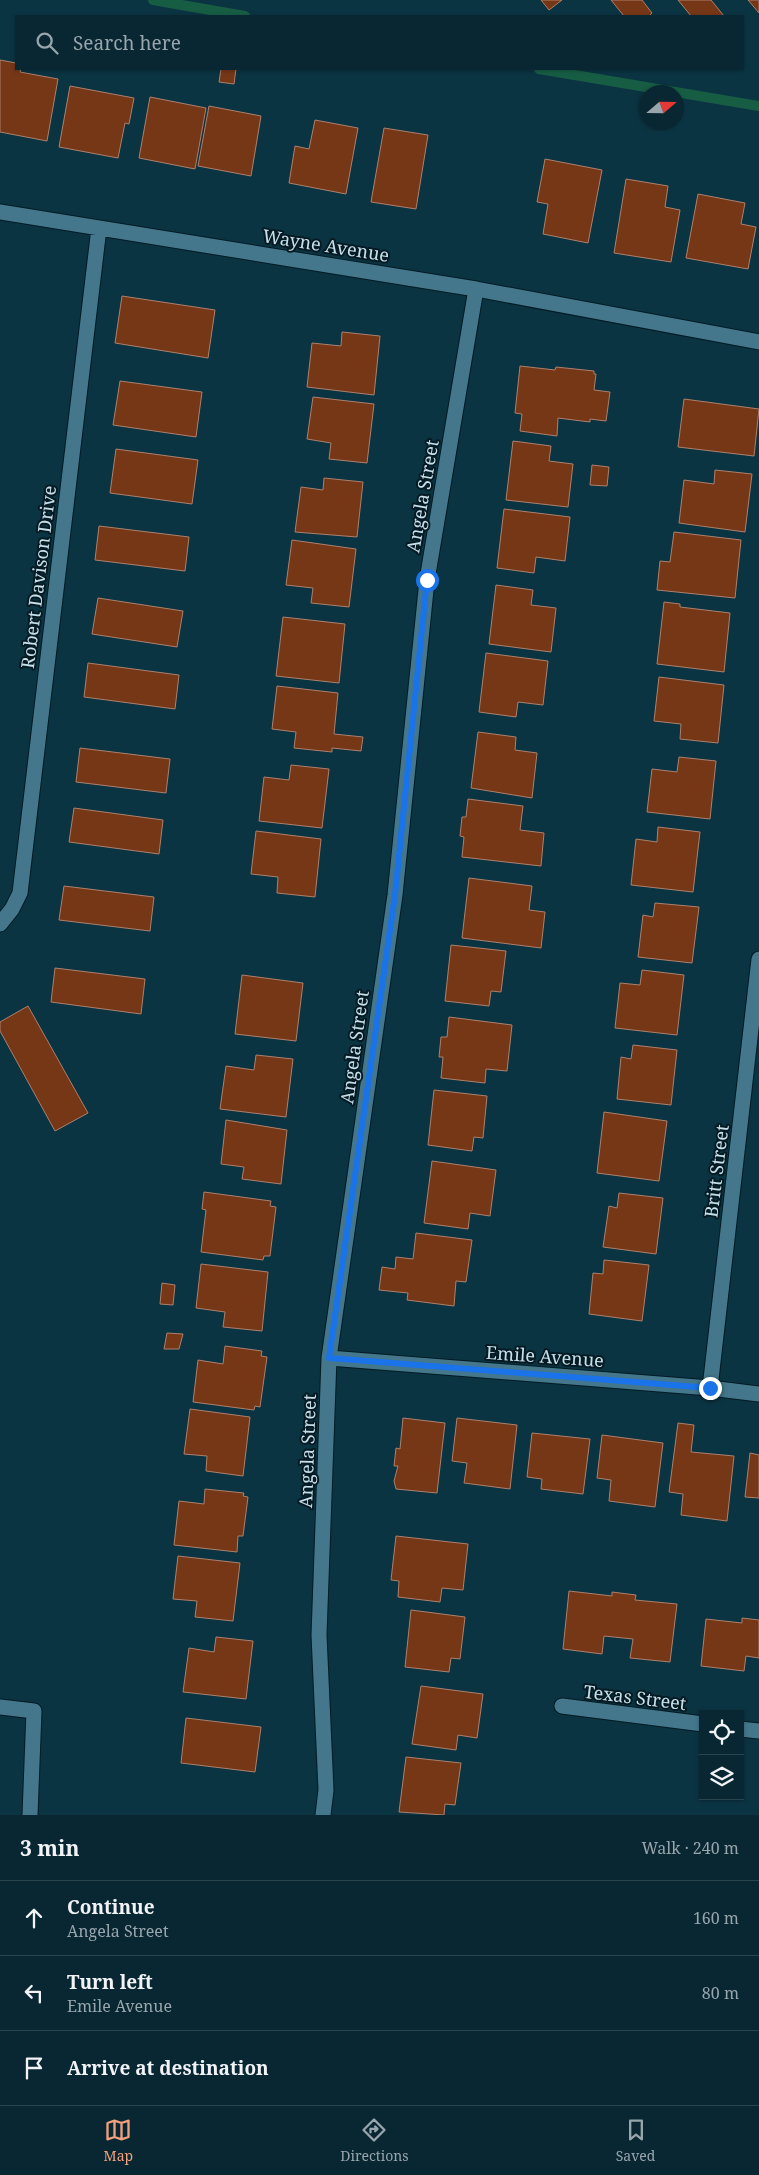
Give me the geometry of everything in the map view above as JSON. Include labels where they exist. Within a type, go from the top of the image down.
[{"type":"street","name":"Wayne Avenue","points":[[0,212],[476,288],[759,342]]},
{"type":"street","name":"Robert Davison Drive","points":[[0,924],[12,909],[20,893],[99,228]]},
{"type":"street","name":"Angela Street","points":[[323,1815],[326,1790],[319,1635],[329,1358],[395,895],[427,580],[476,288]]},
{"type":"street","name":"Britt Street","points":[[710,1388],[759,959]]},
{"type":"street","name":"Emile Avenue","points":[[329,1358],[710,1388],[759,1394]]},
{"type":"street","name":"Texas Street","points":[[562,1706],[699,1723]]},
{"type":"street","points":[[0,1707],[34,1711],[30,1815]]},
{"type":"street","points":[[744,1730],[759,1732]]},
{"type":"building","points":[[541,0],[562,0],[549,10]]},
{"type":"building","points":[[611,0],[642,0],[652,13],[650,15],[623,15]]},
{"type":"building","points":[[678,0],[711,0],[723,15],[690,15]]},
{"type":"building","points":[[748,0],[759,0],[759,13]]},
{"type":"building","points":[[0,60],[15,63],[15,70],[21,70],[20,72],[58,79],[47,141],[0,132]]},
{"type":"building","points":[[221,70],[236,70],[234,84],[219,82]]},
{"type":"building","points":[[70,86],[134,98],[129,124],[125,123],[118,158],[59,147]]},
{"type":"building","points":[[150,97],[206,108],[195,169],[139,158]]},
{"type":"building","points":[[209,106],[261,116],[251,176],[198,166]]},
{"type":"building","points":[[315,120],[358,128],[346,194],[289,183],[295,146],[309,149]]},
{"type":"building","points":[[384,128],[428,135],[416,209],[371,202]]},
{"type":"building","points":[[545,159],[602,170],[588,243],[543,234],[548,204],[537,202]]},
{"type":"building","points":[[626,179],[668,186],[665,207],[680,210],[671,262],[614,253]]},
{"type":"building","points":[[698,194],[745,203],[741,224],[756,227],[748,269],[686,258]]},
{"type":"building","points":[[122,296],[215,310],[208,358],[115,343]]},
{"type":"building","points":[[342,332],[380,336],[374,395],[307,387],[312,343],[341,346]]},
{"type":"building","points":[[520,366],[555,370],[556,367],[594,371],[594,374],[596,374],[594,390],[610,392],[606,421],[590,419],[590,422],[558,418],[557,436],[520,431],[522,414],[515,413]]},
{"type":"building","points":[[120,381],[202,392],[196,437],[113,425]]},
{"type":"building","points":[[313,397],[374,404],[367,463],[329,459],[331,443],[307,439]]},
{"type":"building","points":[[684,399],[759,409],[754,456],[678,447]]},
{"type":"building","points":[[513,441],[551,446],[549,461],[573,464],[568,507],[506,500]]},
{"type":"building","points":[[116,449],[198,460],[192,504],[110,493]]},
{"type":"building","points":[[592,465],[609,467],[607,486],[590,485]]},
{"type":"building","points":[[715,470],[752,474],[745,532],[679,523],[684,480],[714,484]]},
{"type":"building","points":[[324,478],[363,482],[357,537],[295,532],[301,487],[323,490]]},
{"type":"building","points":[[504,509],[570,517],[565,561],[536,557],[534,573],[497,568]]},
{"type":"building","points":[[99,526],[189,537],[185,571],[95,560]]},
{"type":"building","points":[[674,532],[741,540],[735,598],[657,590],[660,561],[670,562]]},
{"type":"building","points":[[292,540],[356,549],[349,607],[311,603],[313,588],[286,585]]},
{"type":"building","points":[[496,585],[533,590],[531,605],[556,608],[551,652],[489,644]]},
{"type":"building","points":[[98,598],[183,611],[177,647],[92,634]]},
{"type":"building","points":[[664,602],[680,604],[680,607],[730,613],[724,672],[657,664]]},
{"type":"building","points":[[283,617],[345,624],[339,683],[276,676]]},
{"type":"building","points":[[486,653],[548,661],[543,705],[518,702],[516,717],[479,712]]},
{"type":"building","points":[[88,663],[179,675],[175,709],[84,697]]},
{"type":"building","points":[[659,677],[724,685],[718,743],[680,739],[681,724],[654,721]]},
{"type":"building","points":[[277,686],[338,693],[334,734],[363,737],[361,751],[332,748],[332,752],[294,748],[296,732],[272,729]]},
{"type":"building","points":[[478,732],[516,737],[515,750],[537,753],[532,798],[471,788]]},
{"type":"building","points":[[80,748],[170,759],[166,793],[76,782]]},
{"type":"building","points":[[679,757],[716,761],[710,819],[647,812],[652,769],[677,772]]},
{"type":"building","points":[[291,765],[329,769],[322,828],[259,821],[264,777],[289,780]]},
{"type":"building","points":[[468,799],[523,806],[520,830],[544,833],[541,866],[462,857],[464,837],[460,836],[462,817],[466,817]]},
{"type":"building","points":[[74,808],[163,820],[159,854],[69,842]]},
{"type":"building","points":[[658,827],[700,832],[693,892],[631,885],[636,839],[657,842]]},
{"type":"building","points":[[256,831],[321,839],[315,897],[277,893],[278,877],[251,874]]},
{"type":"building","points":[[469,878],[532,886],[529,910],[545,912],[541,948],[462,938]]},
{"type":"building","points":[[64,886],[154,897],[150,931],[59,920]]},
{"type":"building","points":[[655,903],[699,907],[692,963],[638,957],[643,915],[653,917]]},
{"type":"building","points":[[451,945],[506,951],[501,992],[491,991],[489,1006],[445,1001]]},
{"type":"building","points":[[55,968],[145,979],[141,1014],[51,1002]]},
{"type":"building","points":[[642,970],[684,975],[677,1035],[615,1028],[620,983],[640,985]]},
{"type":"building","points":[[242,975],[303,983],[296,1041],[235,1034]]},
{"type":"building","points":[[28,1006],[88,1113],[55,1131],[0,1031],[0,1022]]},
{"type":"building","points":[[449,1017],[512,1025],[507,1071],[486,1069],[485,1083],[441,1078],[443,1057],[439,1057],[441,1037],[447,1037]]},
{"type":"building","points":[[633,1045],[677,1050],[671,1105],[617,1099],[621,1057],[631,1059]]},
{"type":"building","points":[[256,1055],[293,1059],[286,1117],[220,1109],[226,1066],[254,1070]]},
{"type":"building","points":[[434,1090],[487,1096],[483,1138],[474,1137],[472,1151],[428,1145]]},
{"type":"building","points":[[604,1112],[667,1121],[659,1181],[597,1173]]},
{"type":"building","points":[[226,1120],[287,1130],[281,1184],[242,1179],[244,1167],[221,1164]]},
{"type":"building","points":[[432,1161],[496,1170],[490,1216],[470,1213],[468,1229],[424,1223]]},
{"type":"building","points":[[204,1192],[271,1201],[270,1206],[276,1207],[270,1256],[264,1256],[263,1260],[201,1252],[206,1210],[202,1209]]},
{"type":"building","points":[[619,1193],[663,1198],[656,1254],[603,1247],[609,1206],[617,1208]]},
{"type":"building","points":[[416,1233],[472,1240],[466,1282],[456,1281],[454,1306],[407,1300],[408,1293],[379,1290],[382,1267],[395,1269],[396,1257],[413,1259]]},
{"type":"building","points":[[604,1260],[649,1265],[642,1321],[589,1314],[593,1273],[603,1274]]},
{"type":"building","points":[[201,1264],[268,1272],[262,1331],[223,1327],[225,1312],[196,1308]]},
{"type":"building","points":[[162,1283],[175,1285],[173,1305],[160,1304]]},
{"type":"building","points":[[167,1333],[183,1334],[179,1349],[164,1349]]},
{"type":"building","points":[[225,1346],[262,1351],[261,1356],[267,1357],[260,1407],[255,1406],[254,1410],[193,1402],[198,1360],[223,1364]]},
{"type":"building","points":[[190,1409],[250,1417],[243,1476],[206,1471],[207,1456],[184,1454]]},
{"type":"building","points":[[403,1418],[445,1423],[437,1493],[396,1489],[394,1481],[398,1466],[394,1466],[396,1448],[400,1449]]},
{"type":"building","points":[[457,1418],[517,1425],[510,1489],[464,1483],[467,1463],[452,1461]]},
{"type":"building","points":[[678,1423],[694,1425],[691,1452],[734,1456],[727,1521],[681,1515],[683,1494],[669,1492]]},
{"type":"building","points":[[532,1433],[590,1439],[583,1494],[541,1489],[542,1479],[527,1477]]},
{"type":"building","points":[[602,1435],[663,1443],[655,1507],[609,1501],[611,1480],[597,1478]]},
{"type":"building","points":[[750,1453],[759,1455],[759,1498],[745,1497]]},
{"type":"building","points":[[205,1489],[244,1493],[243,1496],[248,1497],[243,1536],[238,1536],[237,1552],[174,1545],[179,1501],[204,1504]]},
{"type":"building","points":[[396,1536],[468,1544],[463,1590],[442,1588],[440,1602],[398,1597],[399,1581],[391,1580]]},
{"type":"building","points":[[178,1556],[240,1563],[233,1621],[195,1617],[197,1601],[173,1599]]},
{"type":"building","points":[[569,1591],[612,1596],[612,1592],[636,1595],[635,1600],[677,1604],[670,1662],[630,1658],[633,1639],[604,1636],[602,1654],[563,1649]]},
{"type":"building","points":[[411,1610],[465,1617],[460,1659],[451,1658],[449,1672],[405,1667]]},
{"type":"building","points":[[742,1618],[759,1620],[759,1658],[746,1656],[744,1671],[701,1666],[706,1619],[742,1623]]},
{"type":"building","points":[[216,1637],[253,1641],[246,1699],[183,1692],[189,1648],[214,1652]]},
{"type":"building","points":[[421,1686],[483,1694],[477,1738],[458,1735],[456,1750],[412,1744]]},
{"type":"building","points":[[186,1718],[261,1727],[255,1772],[181,1763]]},
{"type":"building","points":[[406,1757],[461,1763],[455,1805],[445,1804],[444,1815],[399,1812]]},
{"type":"waterway","points":[[153,0],[239,15]]},
{"type":"waterway","points":[[545,70],[759,106]]},
{"type":"route","points":[[427,580],[395,895],[329,1358],[710,1388]]}]
